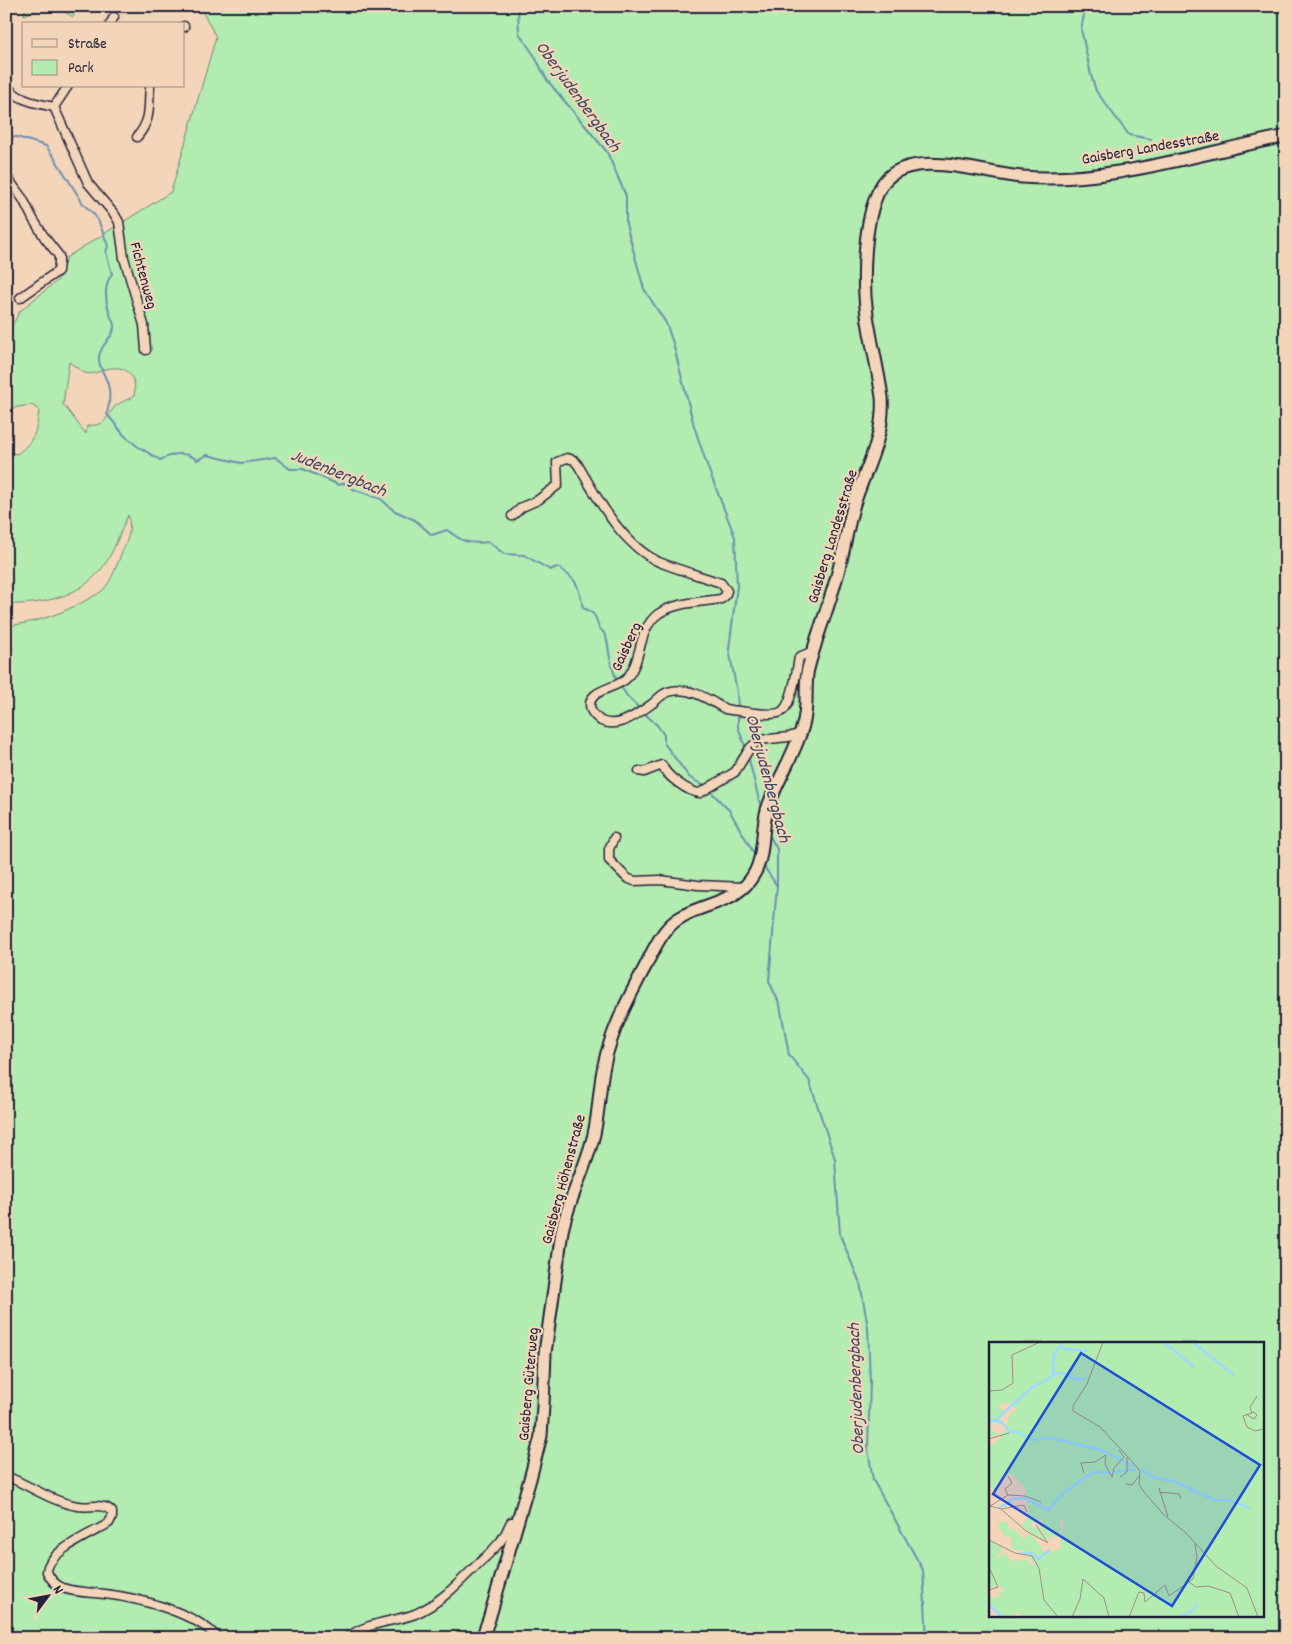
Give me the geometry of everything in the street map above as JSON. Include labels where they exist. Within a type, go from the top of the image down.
[{"type":"main road","name":"Gaisberg Landesstraße","points":[[746,885],[756,872],[768,805],[801,733],[806,710],[807,673],[838,574],[854,504],[876,448],[881,429],[882,397],[867,316],[865,278],[868,224],[871,210],[884,182],[896,172],[930,164],[977,169],[1021,177],[1070,177],[1112,173],[1286,136]]},
{"type":"main road","name":"Gaisberg Höhenstraße","points":[[554,1278],[566,1215],[593,1135],[600,1080],[608,1048],[635,984],[658,942],[671,925],[690,912],[731,897],[746,885]]},
{"type":"main road","name":"Gaisberg Güterweg","points":[[482,1638],[541,1436],[544,1406],[544,1354],[554,1278]]},
{"type":"street","points":[[6,85],[12,93],[24,100],[54,107],[67,88]]},
{"type":"street","points":[[137,137],[146,126],[149,114],[150,88]]},
{"type":"street","name":"Fichtenweg","points":[[54,107],[88,183],[120,222],[124,258],[144,325],[146,350]]},
{"type":"street","points":[[6,176],[24,199],[33,219],[59,256],[58,271],[20,298]]},
{"type":"street","name":"Gaisberg","points":[[512,516],[522,507],[538,500],[558,485],[557,462],[567,458],[574,460],[610,517],[630,541],[658,561],[721,583],[725,587],[725,596],[721,599],[677,606],[666,609],[656,615],[643,633],[634,666],[628,677],[623,682],[598,692],[593,697],[590,704],[591,711],[595,717],[601,720],[608,723],[616,723],[625,720],[664,693],[673,690],[690,691],[725,709],[774,714],[782,712],[789,699],[799,657],[813,651]]},
{"type":"street","points":[[639,771],[644,772],[662,765],[667,775],[693,792],[700,793],[734,772],[750,748],[760,739],[789,737],[801,733]]},
{"type":"street","points":[[614,838],[609,849],[609,860],[627,878],[634,881],[660,880],[698,885],[746,885]]},
{"type":"street","points":[[6,1476],[60,1502],[80,1507],[104,1507],[112,1512],[109,1523],[70,1545],[49,1564],[47,1574],[56,1584],[68,1589],[122,1596],[159,1606],[204,1625],[218,1638]]},
{"type":"street","points":[[347,1638],[354,1633],[379,1623],[416,1614],[438,1600],[456,1587],[493,1551],[501,1541],[511,1522],[517,1522]]},
{"type":"green space","points":[[26,6],[48,6],[24,15]]},
{"type":"green space","points":[[55,6],[78,6],[73,17]]},
{"type":"green space","points":[[190,6],[1286,6],[1286,1638],[6,1638],[6,626],[36,621],[55,615],[103,590],[112,577],[126,543],[130,525],[128,515],[107,561],[94,577],[83,586],[46,601],[6,604],[6,452],[17,454],[31,440],[36,430],[39,409],[31,405],[6,409],[6,333],[8,333],[20,311],[58,280],[67,257],[171,192],[216,37],[201,9]],"holes":[[[69,362],[89,374],[109,368],[123,369],[131,375],[135,390],[134,396],[115,407],[102,423],[87,426],[86,434],[63,404]]]},
{"type":"waterway","name":"Oberjudenbergbach","points":[[518,6],[519,33],[534,55],[547,80],[607,152],[626,196],[626,224],[644,289],[666,323],[673,343],[694,426],[735,537],[737,586],[729,649],[738,708]]},
{"type":"waterway","points":[[1086,6],[1081,29],[1096,91],[1129,135],[1151,139]]},
{"type":"waterway","name":"Judenbergbach","points":[[6,137],[17,137],[46,146],[84,205],[99,222],[108,246],[106,252],[112,274],[106,287],[106,297],[114,326],[112,334],[100,352],[99,360],[109,387],[107,414],[124,435],[137,446],[160,460],[179,454],[188,455],[197,460],[207,455],[241,463],[276,458],[290,469],[303,469],[339,485],[344,483],[353,489],[381,499],[393,510],[415,520],[432,535],[447,530],[466,542],[489,542],[504,554],[524,555],[550,570],[557,567],[576,583],[583,608],[594,615],[599,628],[603,631],[608,643],[612,667],[617,681]]},
{"type":"waterway","name":"Judenbergbach","points":[[620,685],[627,696],[641,710]]},
{"type":"waterway","name":"Judenbergbach","points":[[644,713],[657,725],[664,735],[664,743],[689,777],[706,787]]},
{"type":"waterway","name":"Oberjudenbergbach","points":[[738,713],[738,727],[746,749]]},
{"type":"waterway","name":"Oberjudenbergbach","points":[[748,756],[762,812]]},
{"type":"waterway","name":"Judenbergbach","points":[[710,791],[729,810],[755,855]]},
{"type":"waterway","name":"Oberjudenbergbach","points":[[768,833],[777,849],[777,886],[769,981],[780,1005],[789,1055],[809,1080],[835,1159],[840,1235],[860,1283],[868,1327],[870,1381],[868,1449],[873,1480],[923,1570],[927,1638]]},
{"type":"waterway","name":"Judenbergbach","points":[[763,865],[777,886]]}]
